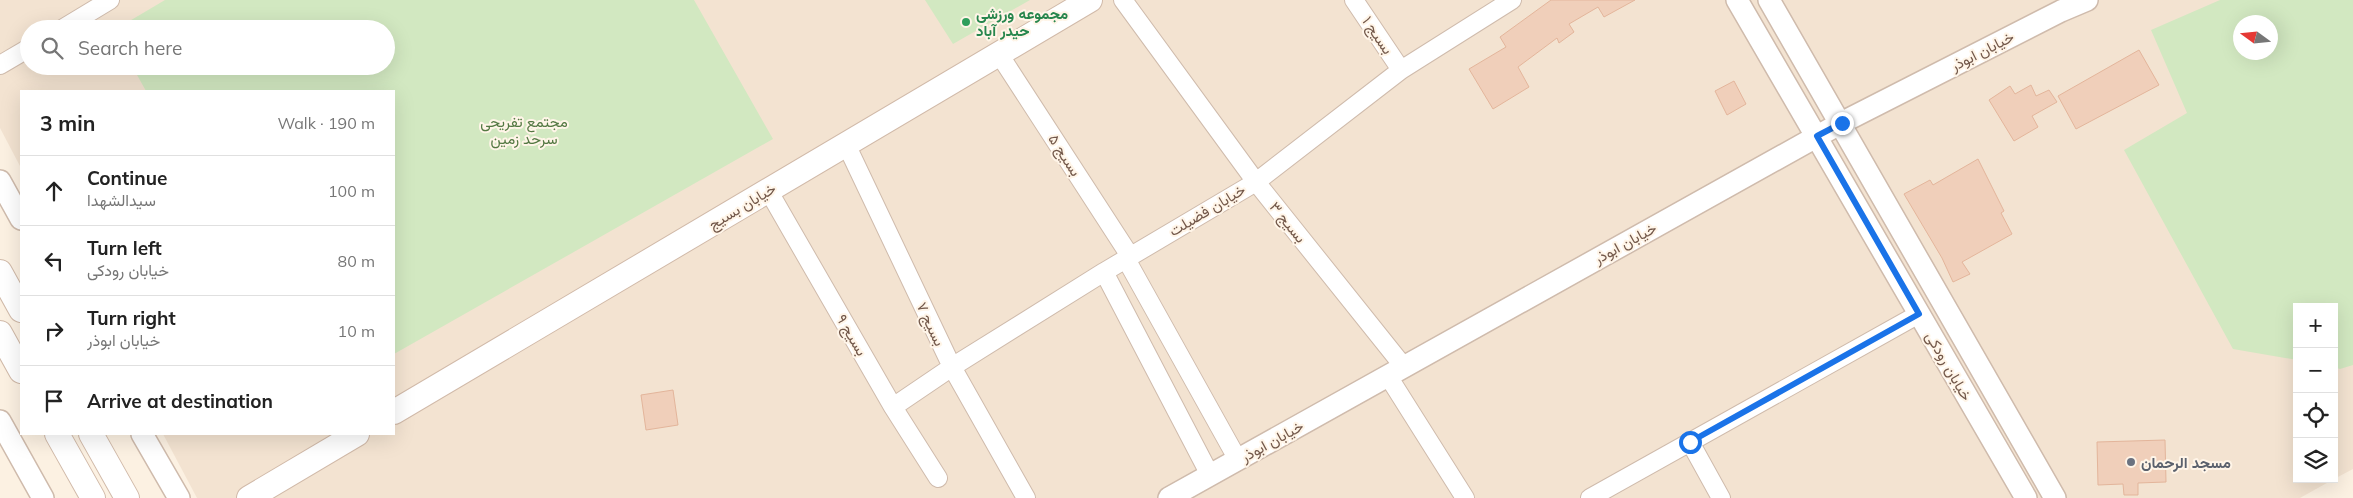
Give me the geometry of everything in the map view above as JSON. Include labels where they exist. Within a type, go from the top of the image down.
[{"type":"main road","name":"خیابان بسیج","points":[[395,411],[1090,0]]},
{"type":"main road","points":[[0,272],[20,308]]},
{"type":"main road","points":[[0,333],[20,368]]},
{"type":"main road","points":[[58,435],[93,498]]},
{"type":"main road","points":[[92,435],[127,498]]},
{"type":"main road","points":[[248,498],[355,435]]},
{"type":"street","points":[[77,20],[110,0]]},
{"type":"street","name":"بسیج ۳","points":[[1123,0],[1396,372],[1465,498]]},
{"type":"street","name":"بسیج ۱","points":[[1354,0],[1401,70]]},
{"type":"street","name":"خیابان فضیلت","points":[[893,407],[952,367],[1128,257],[1256,182],[1401,70],[1512,0]]},
{"type":"street","name":"خیابان رودکی","points":[[1737,0],[2026,498]]},
{"type":"street","name":"خیابان رودکی","points":[[1769,0],[1842,123],[2055,498]]},
{"type":"street","name":"خیابان ابوذر","points":[[1169,498],[1817,136],[2058,5],[2087,0]]},
{"type":"street","points":[[0,65],[20,53]]},
{"type":"street","name":"بسیج ۵","points":[[999,54],[1128,257],[1238,460]]},
{"type":"street","name":"بسیج ۷","points":[[846,144],[952,367],[1026,498]]},
{"type":"street","points":[[0,182],[20,217]]},
{"type":"street","name":"بسیج ۹","points":[[768,190],[893,407],[938,478]]},
{"type":"street","points":[[1104,272],[1210,475]]},
{"type":"street","points":[[1590,498],[1919,314]]},
{"type":"street","points":[[0,421],[43,498]]},
{"type":"street","points":[[143,435],[179,498]]},
{"type":"street","points":[[1690,442],[1721,498]]},
{"type":"shaded area","points":[[0,0],[2353,0],[2353,469],[2338,477],[2338,303],[2293,303],[2293,483],[2327,483],[2300,498],[197,498],[164,435],[395,435],[395,90],[20,90],[20,166],[0,128]]},
{"type":"green space","name":"مجتمع تفریحی سرحد زمین","points":[[165,0],[694,0],[773,139],[395,353],[395,90],[145,90],[137,75],[395,75],[395,20],[131,20]]},
{"type":"green space","name":"مجموعه ورزشی حیدر آباد","points":[[925,0],[1030,0],[953,44]]},
{"type":"green space","points":[[2220,0],[2353,0],[2353,365],[2338,368],[2338,303],[2293,303],[2293,359],[2233,349],[2124,150],[2187,113],[2151,30]]},
{"type":"building","points":[[1551,0],[1635,0],[1604,17],[1598,7],[1569,24],[1574,32],[1559,43],[1557,38],[1518,67],[1529,87],[1493,109],[1469,69],[1506,47],[1500,37]]},
{"type":"building","points":[[2139,50],[2159,85],[2076,129],[2058,96]]},
{"type":"building","points":[[1734,81],[1746,104],[1727,115],[1715,91]]},
{"type":"building","points":[[2031,85],[2036,96],[2049,90],[2057,102],[2032,116],[2038,127],[2014,141],[1989,100],[2010,86],[2015,94]]},
{"type":"building","points":[[1978,159],[2004,211],[2001,213],[2012,234],[1962,262],[1970,274],[1953,282],[1942,258],[1904,194],[1930,180],[1933,185]]},
{"type":"building","points":[[673,390],[678,425],[646,430],[641,395]]},
{"type":"building","name":"مسجد الرحمان","points":[[2165,440],[2166,482],[2138,483],[2138,495],[2124,495],[2123,484],[2098,485],[2097,442]]},
{"type":"place","name":"مجموعه ورزشی حیدر آباد","points":[[966,22]]},
{"type":"place","name":"مسجد الرحمان","points":[[2131,462]]},
{"type":"route","points":[[1690,442],[1919,314],[1817,136],[1842,123]]}]
